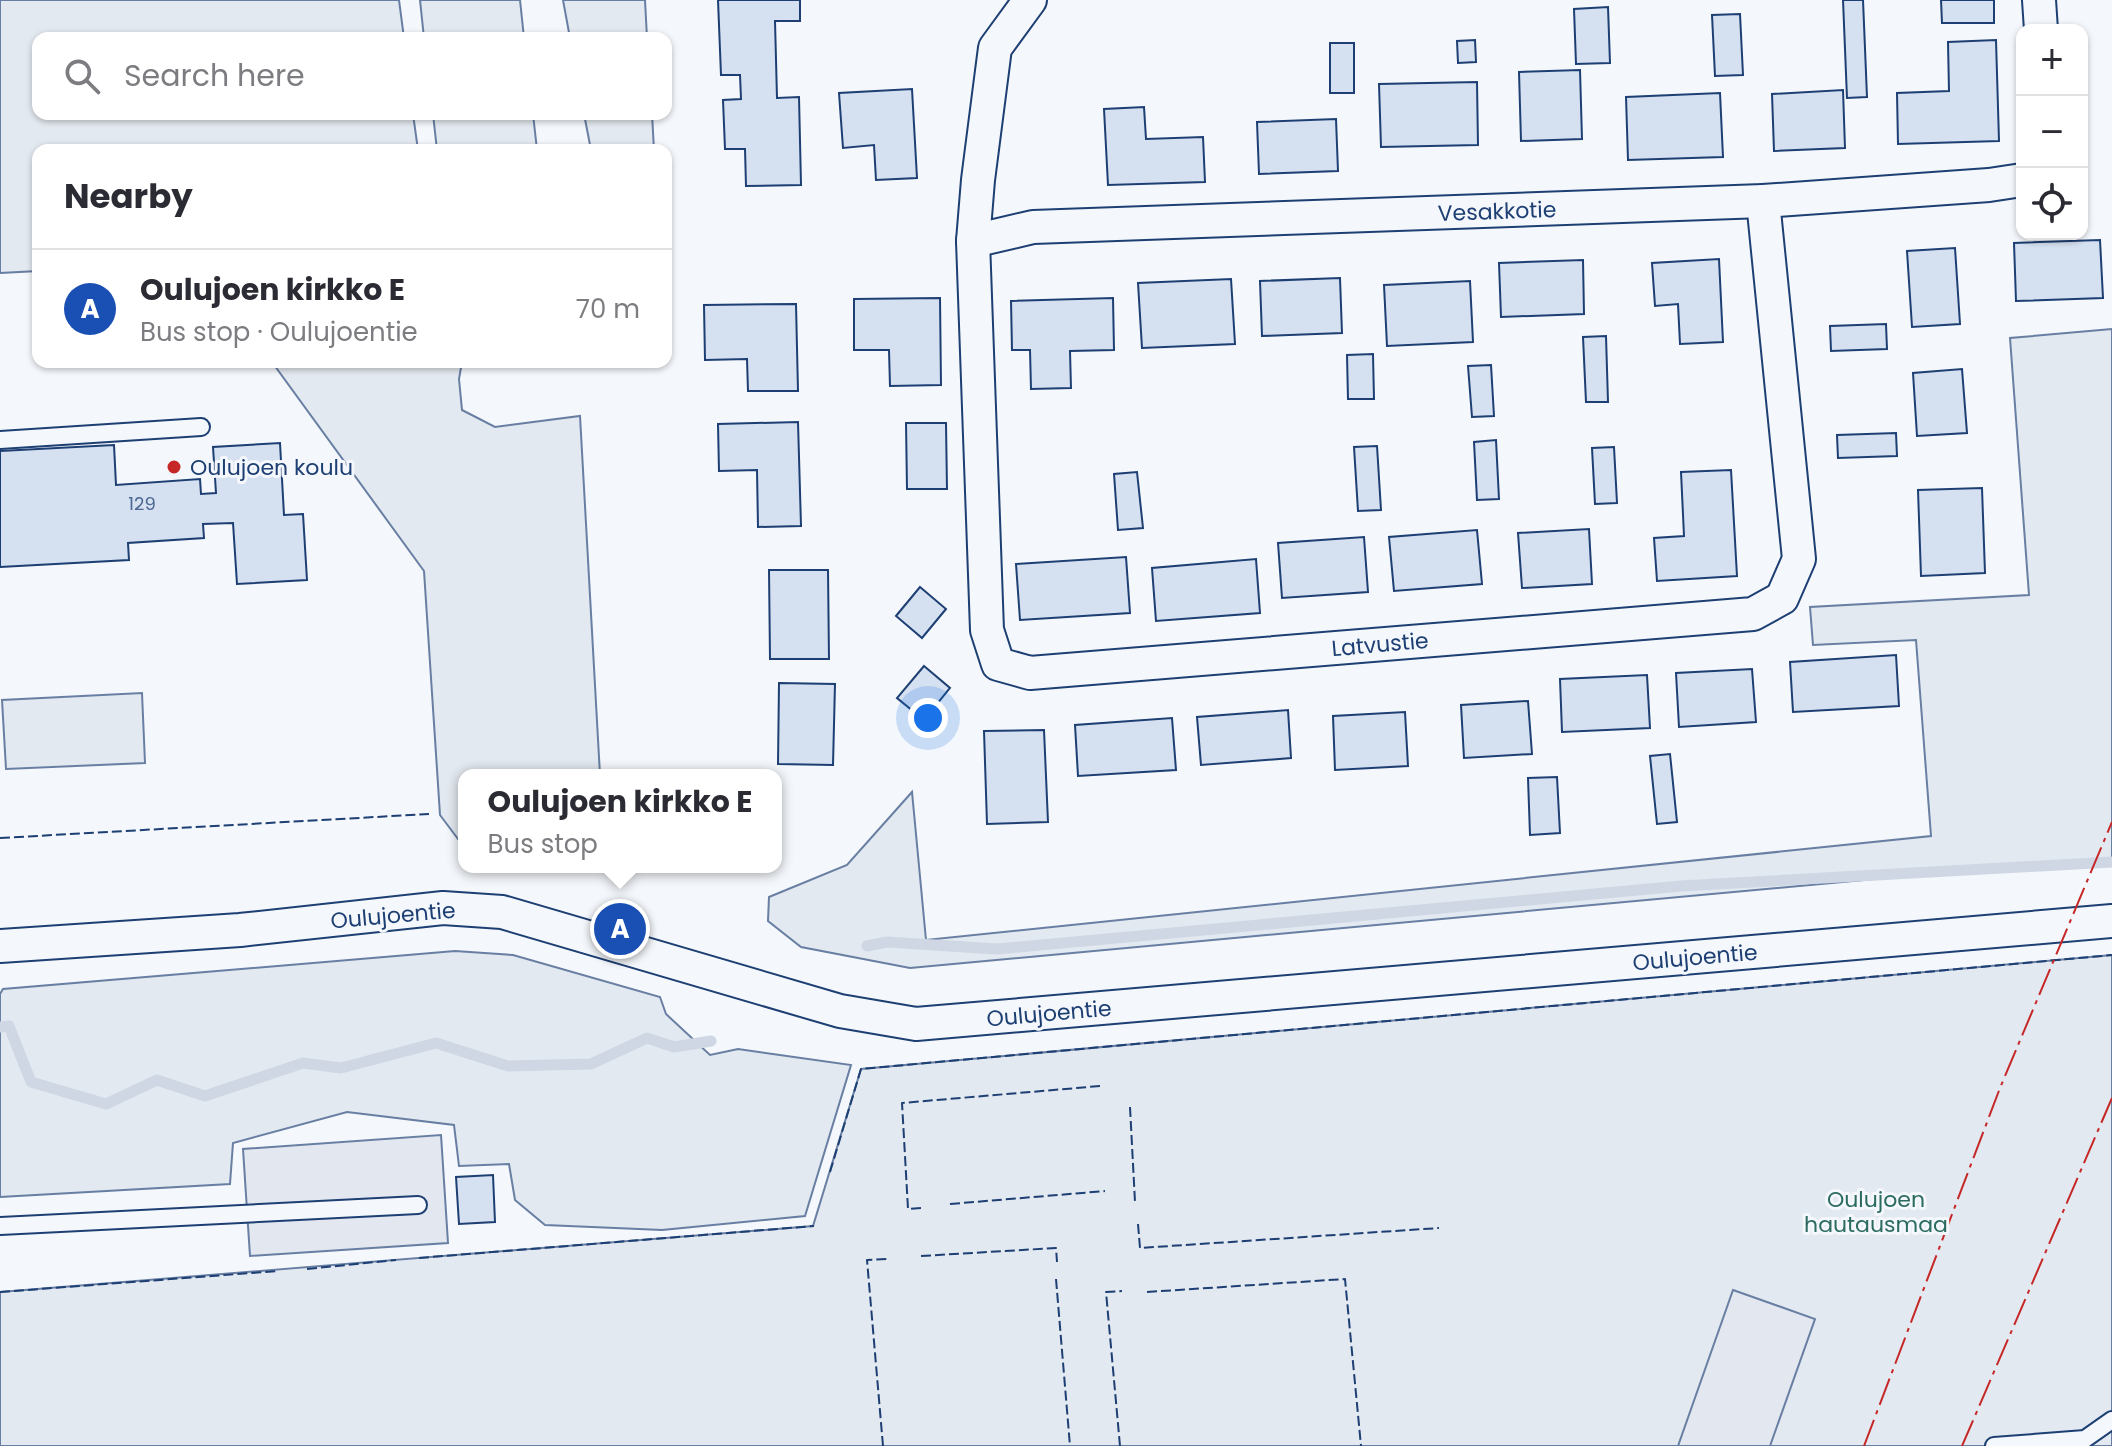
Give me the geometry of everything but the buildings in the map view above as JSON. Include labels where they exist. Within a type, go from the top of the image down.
[{"type":"street","points":[[973,241],[995,48],[1030,0]]},
{"type":"street","points":[[2039,0],[2041,24]]},
{"type":"street","name":"Vesakkotie","points":[[973,241],[1033,227],[1763,201],[2016,181]]},
{"type":"street","name":"Latvustie","points":[[973,241],[987,630],[998,664],[1030,673],[1753,614],[1782,598],[1799,559],[1763,201]]},
{"type":"street","name":"Oulujoentie","points":[[0,946],[240,930],[443,908],[502,912],[840,1011],[916,1024],[2112,921]]},
{"type":"lane","points":[[0,440],[201,427]]},
{"type":"lane","points":[[0,1226],[418,1205]]},
{"type":"lane","points":[[1994,1446],[2085,1439],[2112,1420]]},
{"type":"green space","points":[[0,0],[399,0],[403,32],[32,32],[32,120],[414,120],[417,144],[32,144],[32,271],[0,273]]},
{"type":"green space","points":[[420,0],[520,0],[523,32],[423,32]]},
{"type":"green space","points":[[563,0],[645,0],[647,32],[569,32]]},
{"type":"green space","points":[[434,120],[534,120],[536,144],[436,144]]},
{"type":"green space","points":[[585,120],[652,120],[654,144],[590,144]]},
{"type":"green space","points":[[2112,329],[2112,864],[1961,871],[910,968],[801,947],[768,921],[769,897],[847,865],[912,792],[926,940],[1931,836],[1916,640],[1813,645],[1810,607],[2029,595],[2010,338]]},
{"type":"green space","points":[[276,368],[461,368],[462,410],[495,427],[580,416],[600,769],[458,769],[458,839],[440,815],[424,571]]},
{"type":"green space","points":[[142,693],[145,763],[6,769],[2,700]]},
{"type":"green space","points":[[455,951],[513,955],[660,997],[666,1014],[710,1055],[738,1049],[851,1065],[805,1216],[662,1230],[545,1225],[515,1200],[509,1164],[459,1166],[454,1125],[347,1112],[233,1143],[230,1184],[0,1197],[0,994],[3,989]]},
{"type":"green space","name":"Oulujoen hautausmaa","points":[[2112,955],[2112,1446],[0,1446],[0,1292],[813,1226],[861,1069]]},
{"type":"shaded area","points":[[441,1135],[448,1243],[250,1256],[243,1149]]},
{"type":"shaded area","points":[[1733,1290],[1815,1319],[1770,1446],[1678,1446]]},
{"type":"waterway","points":[[867,946],[887,942],[997,949],[1681,886],[2112,862]]},
{"type":"waterway","points":[[0,1027],[9,1026],[31,1082],[106,1104],[157,1080],[205,1096],[303,1063],[341,1068],[436,1043],[508,1066],[591,1064],[647,1038],[674,1047],[711,1041]]},
{"type":"fence","points":[[0,838],[429,814]]},
{"type":"fence","points":[[830,1172],[861,1069],[2112,955]]},
{"type":"fence","points":[[921,1208],[908,1209],[902,1103],[1100,1086]]},
{"type":"fence","points":[[1130,1107],[1135,1202]]},
{"type":"fence","points":[[950,1204],[1105,1191]]},
{"type":"fence","points":[[1138,1224],[1140,1248],[1439,1228]]},
{"type":"fence","points":[[419,1258],[814,1226]]},
{"type":"fence","points":[[921,1256],[1056,1248],[1057,1262]]},
{"type":"fence","points":[[883,1446],[867,1260],[889,1259]]},
{"type":"fence","points":[[307,1269],[396,1260]]},
{"type":"fence","points":[[0,1292],[278,1271]]},
{"type":"fence","points":[[1056,1279],[1070,1446]]},
{"type":"fence","points":[[1147,1292],[1345,1279],[1361,1446]]},
{"type":"fence","points":[[1120,1446],[1106,1292],[1122,1291]]},
{"type":"power","points":[[1864,1446],[2000,1088],[2112,822]]},
{"type":"power","points":[[1962,1446],[2112,1098]]},
{"type":"place","name":"Oulujoen koulu","points":[[174,467]]},
{"type":"place","name":"Oulujoen kirkko E","points":[[620,929]]}]
